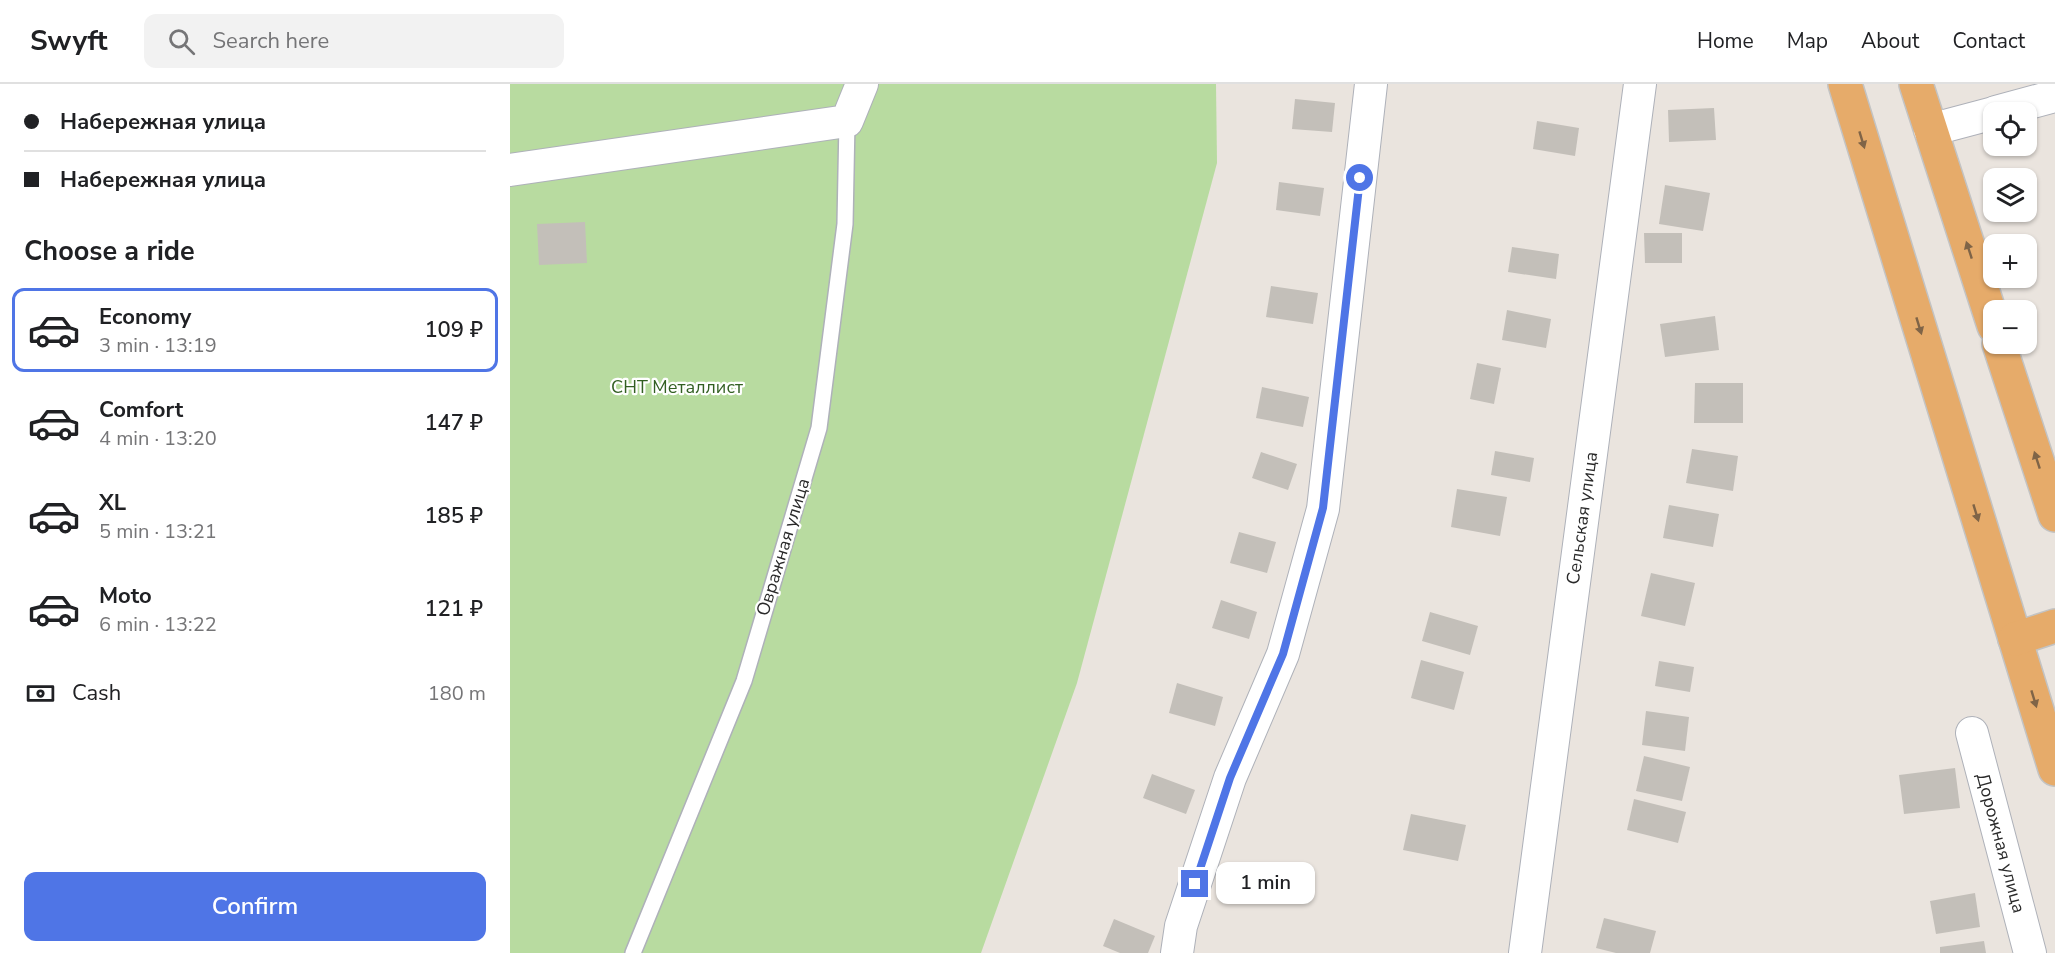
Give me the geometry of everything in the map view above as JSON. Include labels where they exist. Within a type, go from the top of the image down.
[{"type":"highway","points":[[1845,84],[2055,769]]},
{"type":"highway","points":[[1916,84],[1986,300]]},
{"type":"highway","points":[[2002,354],[2055,515]]},
{"type":"highway","points":[[2015,639],[2055,626]]},
{"type":"street","points":[[510,170],[847,121],[862,84]]},
{"type":"street","points":[[1177,953],[1181,926],[1230,778],[1283,654],[1323,508],[1371,84]]},
{"type":"street","name":"Сельская улица","points":[[1525,953],[1640,84]]},
{"type":"street","points":[[2034,102],[2055,96]]},
{"type":"street","points":[[1930,130],[1983,116]]},
{"type":"street","name":"Дорожная улица","points":[[1972,733],[2030,953]]},
{"type":"lane","name":"Овражная улица","points":[[633,953],[744,681],[819,428],[845,224],[847,121]]},
{"type":"green space","name":"СНТ Металлист","points":[[510,84],[1216,84],[1217,163],[1077,683],[981,953],[510,953]]},
{"type":"building","points":[[1295,99],[1335,103],[1332,132],[1292,129]]},
{"type":"building","points":[[1714,108],[1716,140],[1669,142],[1668,110]]},
{"type":"building","points":[[1537,121],[1579,128],[1575,156],[1533,149]]},
{"type":"building","points":[[1279,182],[1324,188],[1320,216],[1276,210]]},
{"type":"building","points":[[1665,185],[1710,193],[1703,231],[1659,224]]},
{"type":"building","points":[[585,222],[587,263],[539,265],[537,224]]},
{"type":"building","points":[[1644,233],[1682,233],[1682,263],[1645,263]]},
{"type":"building","points":[[1512,247],[1559,254],[1556,279],[1508,272]]},
{"type":"building","points":[[1271,286],[1318,293],[1313,324],[1266,317]]},
{"type":"building","points":[[1507,310],[1551,319],[1546,348],[1502,340]]},
{"type":"building","points":[[1715,316],[1719,350],[1665,357],[1660,324]]},
{"type":"building","points":[[1477,363],[1501,368],[1494,404],[1470,399]]},
{"type":"building","points":[[1695,383],[1743,383],[1743,423],[1694,423]]},
{"type":"building","points":[[1262,387],[1309,397],[1303,427],[1256,418]]},
{"type":"building","points":[[1692,449],[1738,456],[1733,491],[1686,483]]},
{"type":"building","points":[[1495,451],[1534,458],[1530,482],[1491,475]]},
{"type":"building","points":[[1261,452],[1297,464],[1288,490],[1252,478]]},
{"type":"building","points":[[1457,489],[1507,497],[1500,536],[1451,527]]},
{"type":"building","points":[[1669,505],[1719,514],[1713,547],[1663,538]]},
{"type":"building","points":[[1239,532],[1276,542],[1267,573],[1230,563]]},
{"type":"building","points":[[1651,573],[1695,583],[1685,626],[1641,616]]},
{"type":"building","points":[[1221,600],[1257,612],[1249,639],[1212,628]]},
{"type":"building","points":[[1430,612],[1478,626],[1470,655],[1422,641]]},
{"type":"building","points":[[1421,660],[1464,672],[1454,710],[1411,698]]},
{"type":"building","points":[[1659,661],[1694,667],[1690,692],[1655,686]]},
{"type":"building","points":[[1177,683],[1223,697],[1215,726],[1169,713]]},
{"type":"building","points":[[1646,711],[1689,717],[1685,751],[1642,745]]},
{"type":"building","points":[[1644,756],[1690,767],[1682,801],[1636,791]]},
{"type":"building","points":[[1955,768],[1960,808],[1904,814],[1899,775]]},
{"type":"building","points":[[1152,774],[1195,790],[1186,814],[1143,798]]},
{"type":"building","points":[[1634,799],[1686,812],[1678,843],[1627,830]]},
{"type":"building","points":[[1411,814],[1466,825],[1458,861],[1403,850]]},
{"type":"building","points":[[1975,893],[1980,927],[1936,934],[1930,901]]},
{"type":"building","points":[[1604,918],[1656,931],[1650,953],[1616,953],[1596,948]]},
{"type":"building","points":[[1114,919],[1155,936],[1148,953],[1120,953],[1103,946]]},
{"type":"building","points":[[1984,941],[1986,953],[1940,953],[1940,947]]},
{"type":"route","points":[[1195,884],[1230,778],[1283,654],[1323,508],[1360,178]]}]
